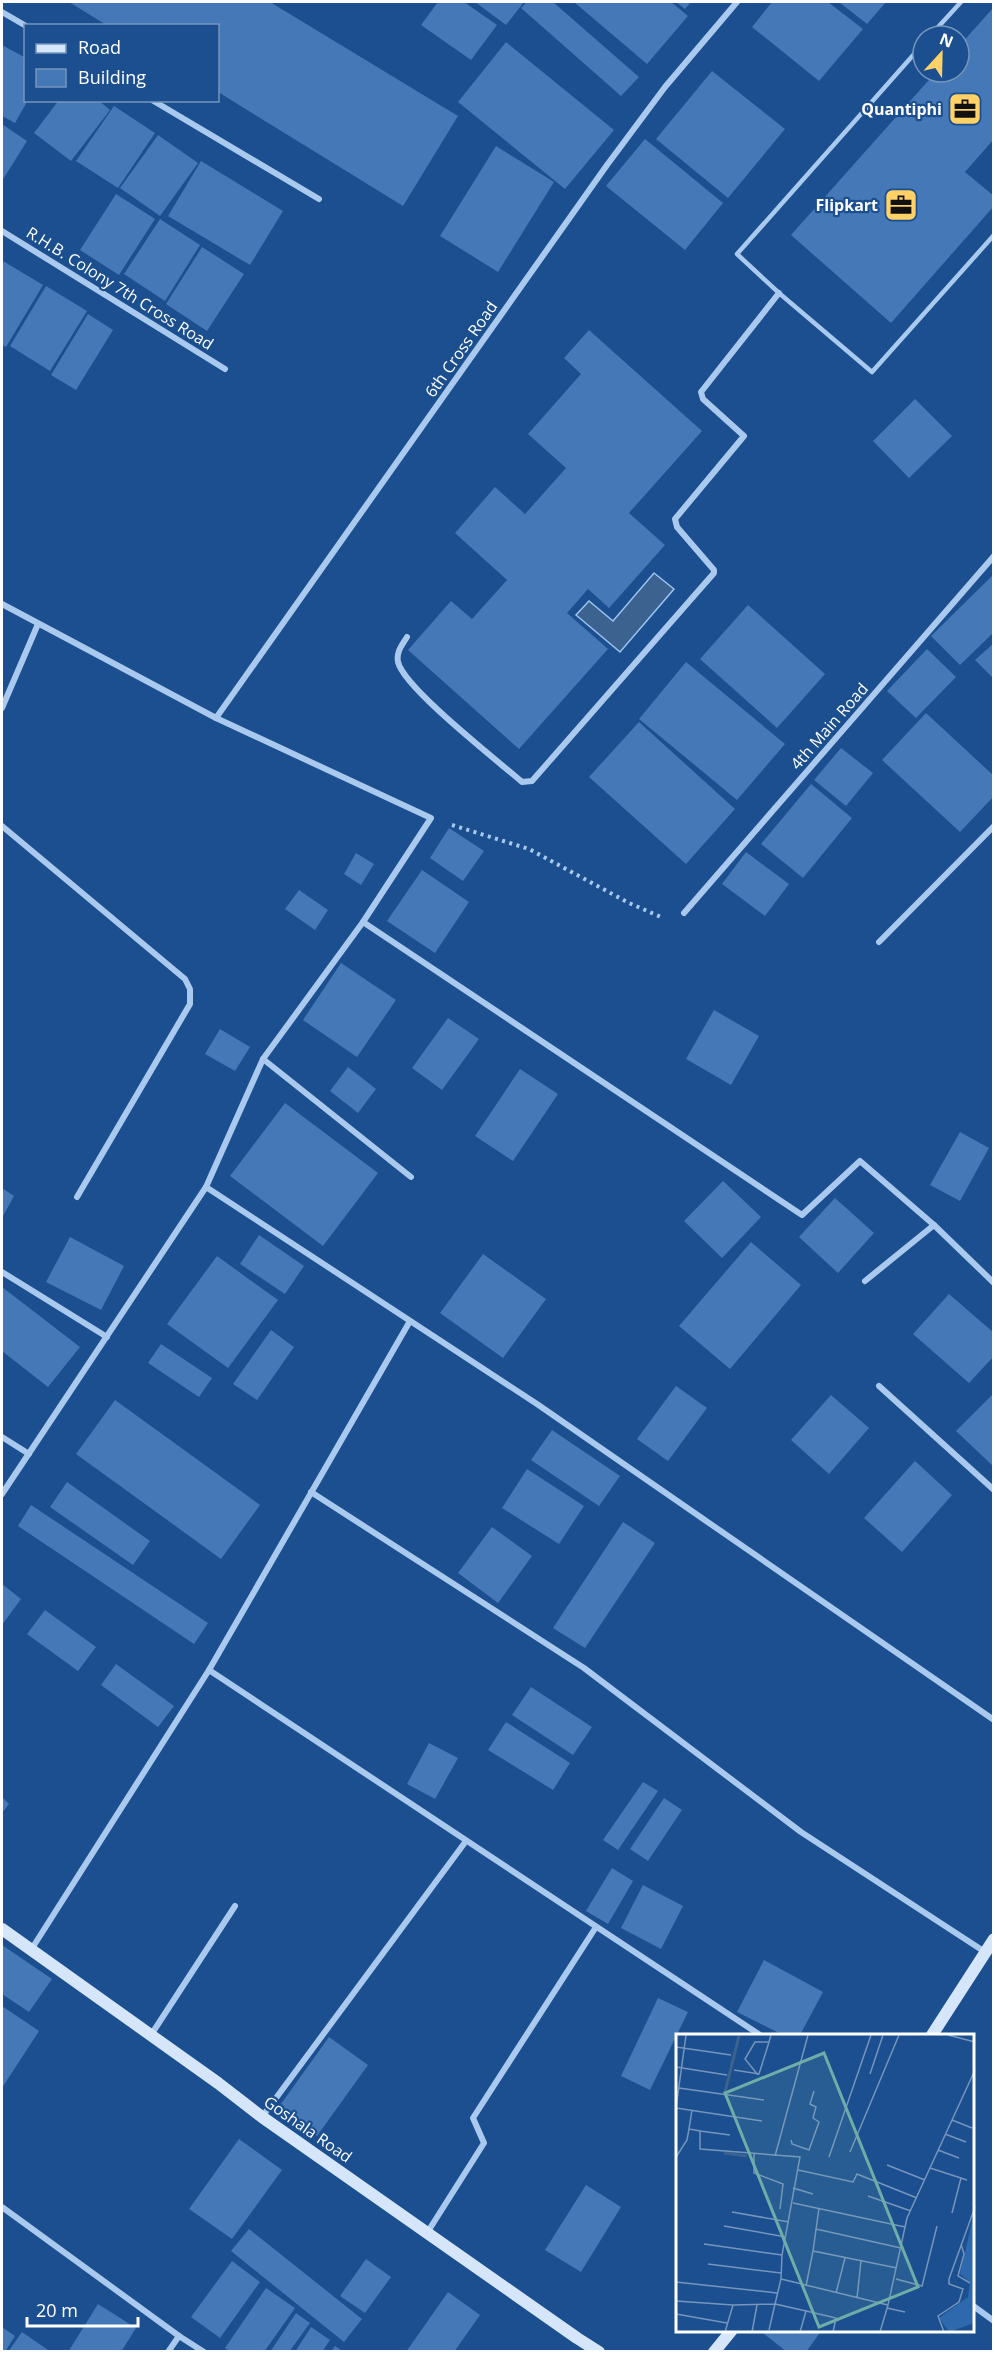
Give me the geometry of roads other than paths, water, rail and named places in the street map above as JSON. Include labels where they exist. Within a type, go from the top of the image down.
[{"type":"street","name":"6th Cross Road","points":[[216,718],[614,156],[665,87],[737,2]]},
{"type":"street","points":[[2,12],[24,25]]},
{"type":"street","points":[[155,102],[319,199]]},
{"type":"street","name":"R.H.B. Colony 7th Cross Road","points":[[2,231],[225,369]]},
{"type":"street","points":[[407,637],[399,649],[398,662],[403,675],[436,708],[522,782],[532,781],[714,573],[714,570],[676,527],[675,519],[744,436],[703,399],[701,392],[779,293]]},
{"type":"street","name":"4th Main Road","points":[[684,913],[993,556]]},
{"type":"street","points":[[2,604],[216,718],[431,818],[363,922],[263,1059],[206,1187],[2,1494]]},
{"type":"street","points":[[2,708],[38,624]]},
{"type":"street","points":[[2,826],[185,979],[190,988],[190,1004],[77,1197]]},
{"type":"street","points":[[879,942],[993,826]]},
{"type":"street","points":[[363,922],[802,1215],[860,1161],[934,1225],[993,1283]]},
{"type":"street","points":[[263,1059],[411,1177]]},
{"type":"street","points":[[206,1187],[537,1404],[993,1720]]},
{"type":"street","points":[[865,1281],[934,1225]]},
{"type":"street","points":[[2,1272],[107,1336]]},
{"type":"street","points":[[31,1950],[209,1670],[410,1321]]},
{"type":"street","points":[[879,1386],[993,1490]]},
{"type":"street","points":[[2,1437],[29,1455]]},
{"type":"street","points":[[311,1492],[584,1668],[801,1832],[985,1952]]},
{"type":"street","points":[[209,1670],[758,2034]]},
{"type":"street","points":[[262,2117],[466,1841]]},
{"type":"street","points":[[151,2035],[235,1906]]},
{"type":"street","points":[[427,2232],[484,2143],[473,2118],[596,1926]]},
{"type":"street","name":"Goshala Road","points":[[2,1929],[262,2117],[599,2352]]},
{"type":"street","points":[[933,2034],[993,1939]]},
{"type":"street","points":[[2,2207],[204,2352]]},
{"type":"street","points":[[974,2307],[993,2321]]},
{"type":"street","points":[[714,2352],[731,2332]]},
{"type":"street","points":[[168,2352],[179,2336]]},
{"type":"lane","points":[[941,24],[961,2]]},
{"type":"lane","points":[[911,58],[737,254],[872,372],[993,235]]},
{"type":"water","points":[[654,573],[674,589],[620,652],[576,615],[589,601],[613,621]]},
{"type":"place","name":"Quantiphi","points":[[965,109]]},
{"type":"place","name":"Flipkart","points":[[901,205]]}]
